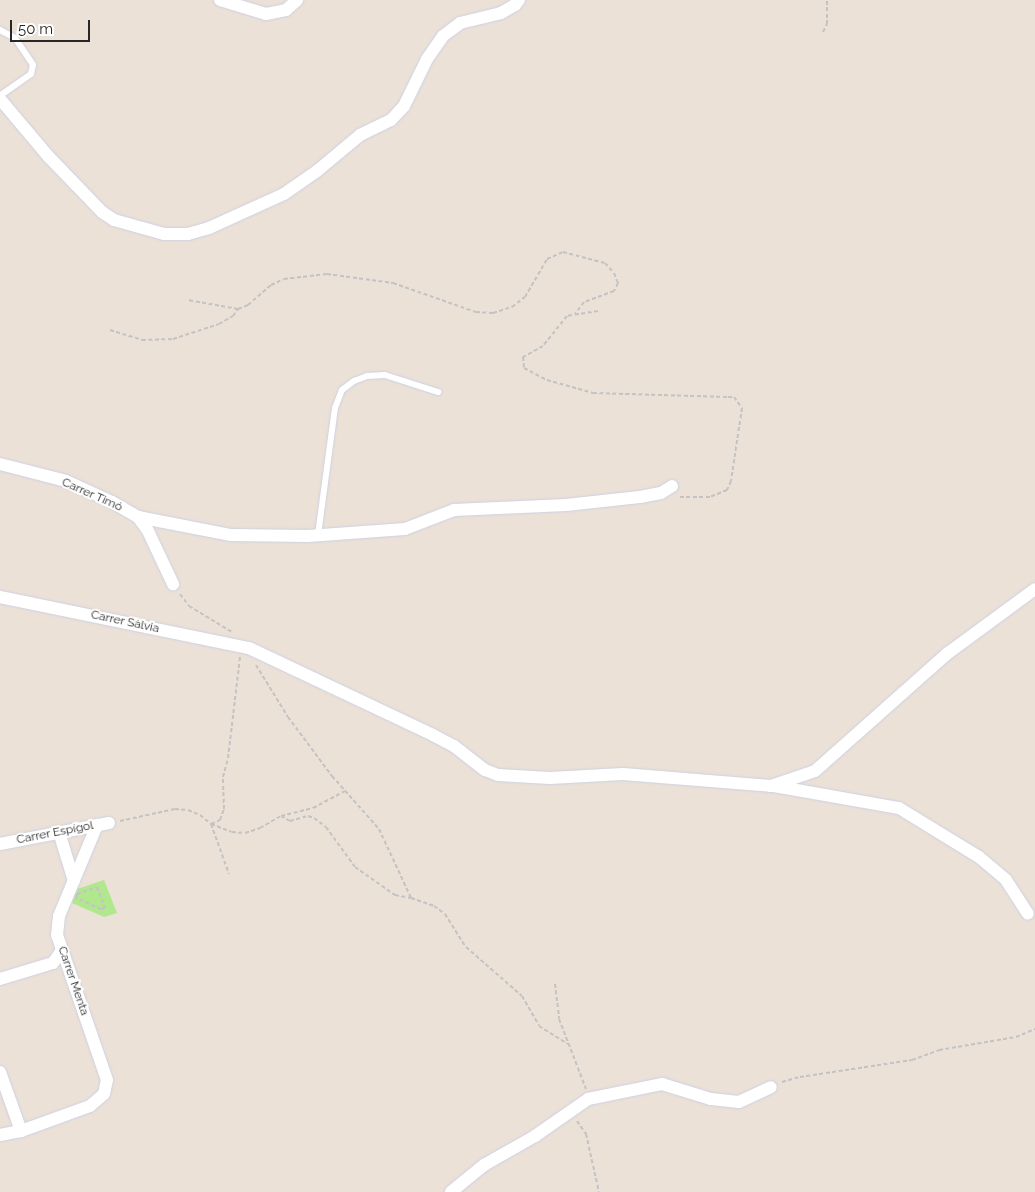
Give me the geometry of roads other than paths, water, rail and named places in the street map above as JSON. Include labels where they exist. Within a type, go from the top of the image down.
[{"type":"street","points":[[220,0],[266,14],[286,10],[297,0]]},
{"type":"street","points":[[0,99],[48,156],[102,212],[114,220],[164,234],[188,234],[210,228],[284,194],[317,171],[360,135],[392,120],[404,106],[427,59],[442,36],[460,23],[501,13],[515,5],[519,0]]},
{"type":"street","name":"Carrer Timó","points":[[0,464],[66,481],[112,502],[138,517],[148,531],[173,584]]},
{"type":"street","points":[[138,517],[232,535],[318,535],[405,529],[454,510],[566,505],[660,493],[672,486]]},
{"type":"street","points":[[771,786],[800,778],[815,771],[948,653],[1035,589]]},
{"type":"street","name":"Carrer Sàlvia","points":[[0,597],[247,648],[433,734],[485,770],[498,775],[550,778],[623,774],[771,786]]},
{"type":"street","points":[[771,786],[899,808],[979,857],[1006,880],[1028,914]]},
{"type":"street","name":"Carrer Espígol","points":[[0,844],[61,838],[103,824]]},
{"type":"street","name":"Carrer Menta","points":[[21,1131],[90,1106],[104,1094],[107,1080],[57,935],[59,916],[88,845],[103,824]]},
{"type":"street","points":[[61,838],[76,849],[88,845]]},
{"type":"street","points":[[61,838],[74,881]]},
{"type":"street","points":[[0,979],[53,963],[62,950]]},
{"type":"street","points":[[53,963],[71,974]]},
{"type":"street","points":[[0,1072],[21,1131],[0,1136]]},
{"type":"street","points":[[451,1192],[484,1164],[535,1136],[588,1099],[662,1084],[711,1099],[739,1102],[771,1087]]},
{"type":"lane","points":[[0,30],[15,38],[33,65],[31,74],[0,96]]},
{"type":"lane","points":[[318,535],[335,408],[342,390],[354,381],[367,376],[385,375],[438,392]]}]
